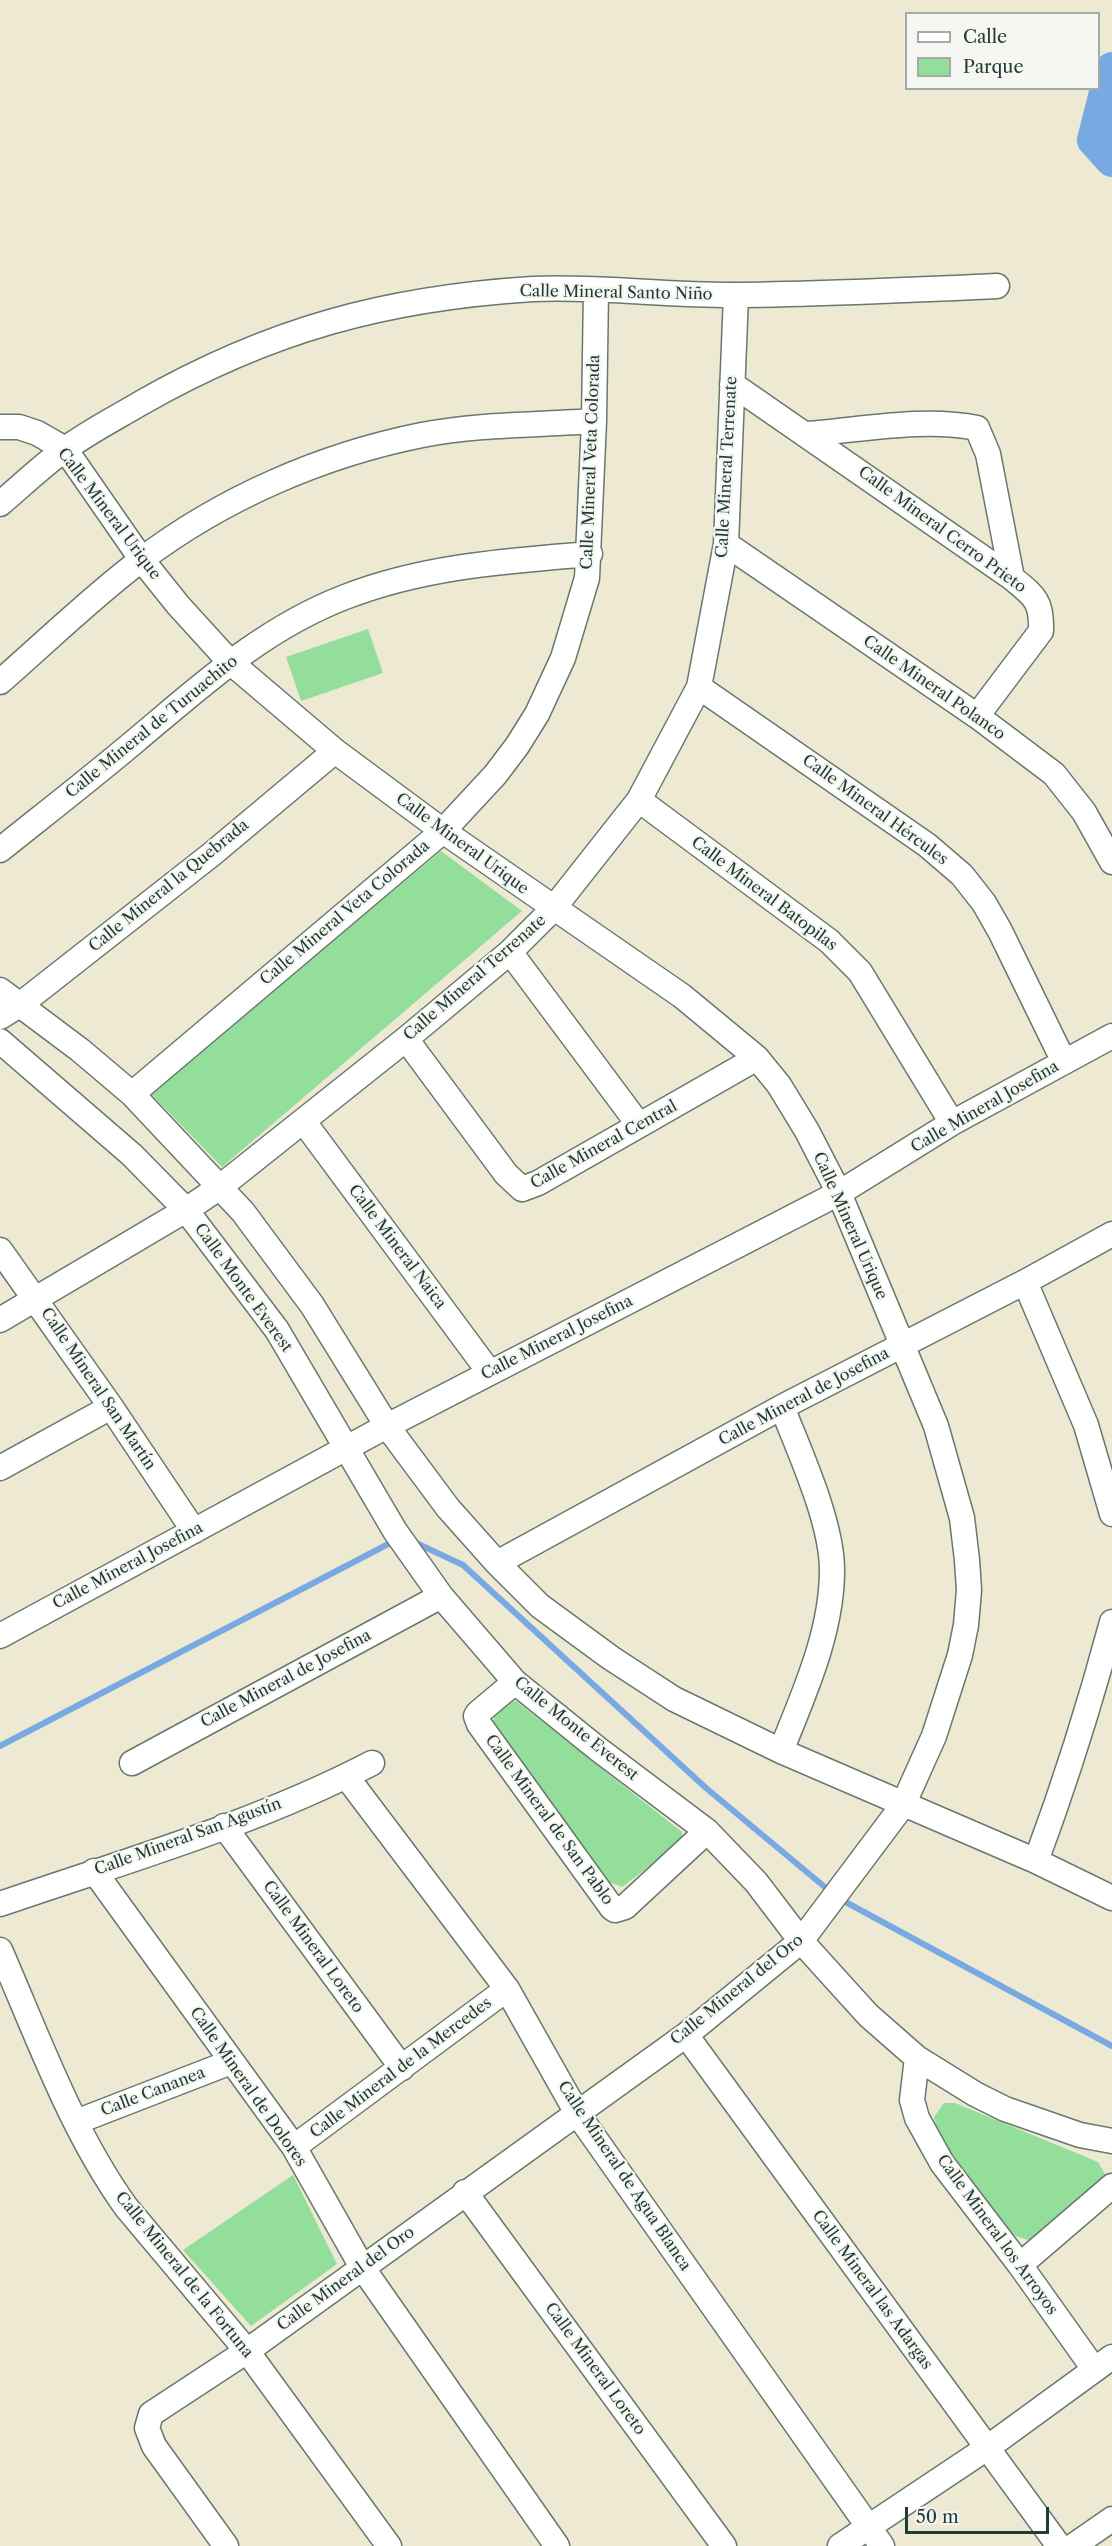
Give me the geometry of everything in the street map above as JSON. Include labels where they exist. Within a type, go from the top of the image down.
[{"type":"street","name":"Calle Mineral Santo Niño","points":[[0,504],[65,449],[118,416],[207,368],[261,345],[331,320],[445,297],[536,289],[736,295],[997,286]]},
{"type":"street","name":"Calle Mineral Veta Colorada","points":[[132,1094],[443,831],[500,768],[517,746],[546,698],[573,632],[587,578],[590,554],[596,290]]},
{"type":"street","name":"Calle Mineral Terrenate","points":[[0,1320],[186,1210],[220,1187],[406,1039],[510,952],[554,909],[639,800],[699,687],[726,544],[736,295]]},
{"type":"street","name":"Calle Mineral Cerro Prieto","points":[[732,384],[1012,578],[1035,597],[1040,609],[1041,631],[977,716]]},
{"type":"street","points":[[0,682],[142,560],[200,522],[295,473],[333,459],[424,435],[471,429],[594,421]]},
{"type":"street","points":[[807,434],[931,424],[960,424],[977,428],[988,454],[1012,578]]},
{"type":"street","name":"Calle Mineral Urique","points":[[9,427],[37,433],[65,449],[142,560],[229,662],[335,751],[443,831],[682,996],[757,1058],[779,1085],[807,1131],[839,1193],[902,1344]]},
{"type":"street","name":"Calle Mineral Polanco","points":[[726,544],[977,716],[1054,774],[1084,812],[1112,862]]},
{"type":"street","name":"Calle Mineral de Turuachito","points":[[0,850],[229,662],[301,616],[373,587],[407,577],[489,562],[590,554]]},
{"type":"street","name":"Calle Mineral Hércules","points":[[699,687],[927,845],[962,875],[984,903],[1000,931],[1064,1062]]},
{"type":"street","name":"Calle Mineral la Quebrada","points":[[0,1017],[21,1004],[212,854],[335,751]]},
{"type":"street","name":"Calle Mineral Batopilas","points":[[639,800],[829,941],[860,972],[952,1123]]},
{"type":"street","points":[[510,952],[639,1125]]},
{"type":"street","points":[[0,990],[21,1004],[132,1094],[243,1212],[312,1305],[387,1426],[448,1508],[497,1563],[540,1606],[610,1659],[674,1699],[781,1751],[1036,1862],[1112,1898]]},
{"type":"street","name":"Calle Mineral Josefina","points":[[0,1636],[387,1426],[839,1193],[952,1123],[1112,1036]]},
{"type":"street","name":"Calle Mineral Central","points":[[406,1039],[506,1174],[522,1189],[538,1183],[757,1058]]},
{"type":"street","name":"Calle Monte Everest","points":[[0,1041],[132,1155],[186,1210],[277,1330],[401,1539],[441,1596],[515,1682],[598,1749],[707,1831],[756,1882],[801,1941],[868,2015],[917,2058],[975,2094],[1005,2109],[1080,2135],[1112,2141]]},
{"type":"street","name":"Calle Mineral Naica","points":[[304,1122],[490,1373]]},
{"type":"street","name":"Calle Mineral de Josefina","points":[[497,1563],[782,1407],[1025,1282],[1112,1234]]},
{"type":"street","name":"Calle Mineral San Martín","points":[[0,1250],[111,1407],[194,1531]]},
{"type":"street","points":[[1025,1282],[1086,1425],[1112,1514]]},
{"type":"street","name":"Calle Mineral del Oro","points":[[226,2546],[154,2446],[147,2422],[151,2414],[247,2351],[686,2035],[801,1941],[903,1805],[934,1736],[960,1655],[966,1625],[969,1590],[962,1518],[953,1484],[936,1426],[902,1344]]},
{"type":"street","points":[[0,1468],[111,1407]]},
{"type":"street","points":[[781,1751],[814,1668],[828,1607],[832,1569],[825,1526],[816,1496],[782,1407]]},
{"type":"street","name":"Calle Mineral de Josefina","points":[[132,1763],[441,1596]]},
{"type":"street","points":[[1036,1862],[1064,1788],[1093,1695],[1112,1622]]},
{"type":"street","name":"Calle Mineral de San Pablo","points":[[515,1682],[476,1716],[479,1724],[608,1904],[615,1910],[630,1902],[707,1831]]},
{"type":"street","name":"Calle Mineral San Agustín","points":[[0,1904],[224,1826],[372,1763]]},
{"type":"street","name":"Calle Mineral de Agua Blanca","points":[[346,1776],[507,1989],[577,2113],[882,2546]]},
{"type":"street","name":"Calle Mineral Loreto","points":[[224,1826],[402,2068]]},
{"type":"street","name":"Calle Mineral de Dolores","points":[[94,1871],[294,2147],[362,2267],[557,2546]]},
{"type":"street","name":"Calle Mineral de la Fortuna","points":[[0,1950],[76,2122],[103,2172],[126,2207],[247,2351],[389,2546]]},
{"type":"street","name":"Calle Mineral de la Mercedes","points":[[294,2147],[507,1989]]},
{"type":"street","name":"Calle Mineral las Adargas","points":[[686,2035],[1059,2546]]},
{"type":"street","name":"Calle Mineral los Arroyos","points":[[917,2058],[912,2100],[917,2118],[942,2163],[1020,2265],[1103,2363]]},
{"type":"street","name":"Calle Cananea","points":[[76,2122],[231,2062]]},
{"type":"street","points":[[1020,2265],[1112,2186]]},
{"type":"street","name":"Calle Mineral Loreto","points":[[465,2192],[724,2546]]},
{"type":"street","points":[[840,2546],[987,2448],[1103,2363]]},
{"type":"street","points":[[1073,2546],[1112,2519]]},
{"type":"green space","points":[[368,629],[383,673],[301,701],[286,657]]},
{"type":"green space","points":[[441,851],[522,911],[222,1167],[150,1093]]},
{"type":"green space","points":[[516,1701],[682,1832],[682,1841],[622,1887],[607,1881],[493,1724],[495,1711],[504,1702]]},
{"type":"green space","points":[[944,2103],[955,2103],[1098,2162],[1107,2177],[1099,2195],[1028,2240],[1011,2234],[938,2135],[934,2117]]},
{"type":"green space","points":[[293,2175],[337,2264],[251,2326],[183,2250]]},
{"type":"waterway","points":[[1112,69],[1094,140],[1112,160]]},
{"type":"waterway","points":[[0,1746],[396,1540]]},
{"type":"waterway","points":[[414,1542],[463,1565],[706,1788],[832,1893]]},
{"type":"waterway","points":[[840,1899],[1112,2046]]}]
